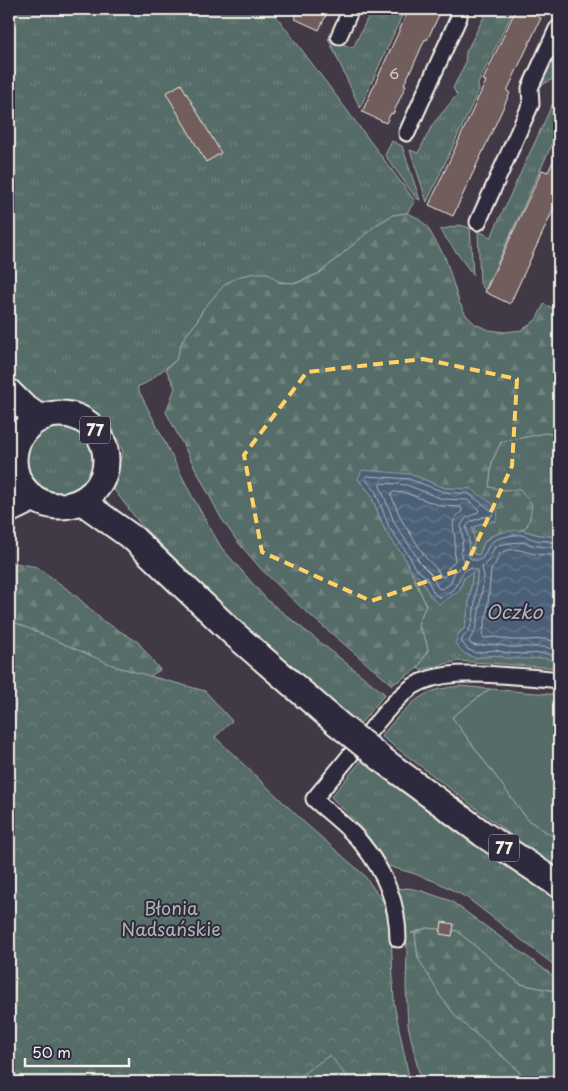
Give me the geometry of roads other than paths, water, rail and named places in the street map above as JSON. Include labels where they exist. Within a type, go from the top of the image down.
[{"type":"main road","points":[[9,392],[23,406],[31,426]]},
{"type":"main road","points":[[9,413],[31,426]]},
{"type":"main road","name":"77","points":[[31,426],[52,414],[70,414],[86,422],[95,430],[104,445],[106,457],[105,469],[90,493],[112,524],[134,539],[233,633],[337,723],[388,764],[483,834],[559,885]]},
{"type":"main road","points":[[9,510],[20,490],[15,470],[14,453],[17,443],[31,426]]},
{"type":"main road","points":[[20,490],[49,504],[60,506],[71,505],[90,493]]},
{"type":"street","points":[[339,36],[352,9]]},
{"type":"street","points":[[407,133],[459,17],[459,9]]},
{"type":"street","points":[[478,222],[531,104],[530,88],[559,28]]},
{"type":"street","points":[[398,939],[393,901],[376,864],[362,844],[314,799],[382,717],[413,687],[450,675],[472,674],[559,680]]},
{"type":"water","name":"Oczko","points":[[362,470],[410,474],[445,488],[471,489],[495,506],[498,512],[496,521],[483,523],[472,528],[474,539],[473,554],[479,555],[485,541],[494,535],[507,531],[522,530],[539,535],[559,537],[559,662],[545,658],[507,658],[494,655],[475,658],[465,654],[455,644],[458,635],[465,627],[473,572],[464,578],[459,591],[439,604],[430,596],[422,580],[410,570],[406,560],[385,530],[370,493],[358,479]]},
{"type":"park label","name":"Błonia Nadsańskie","points":[[171,920]]}]
